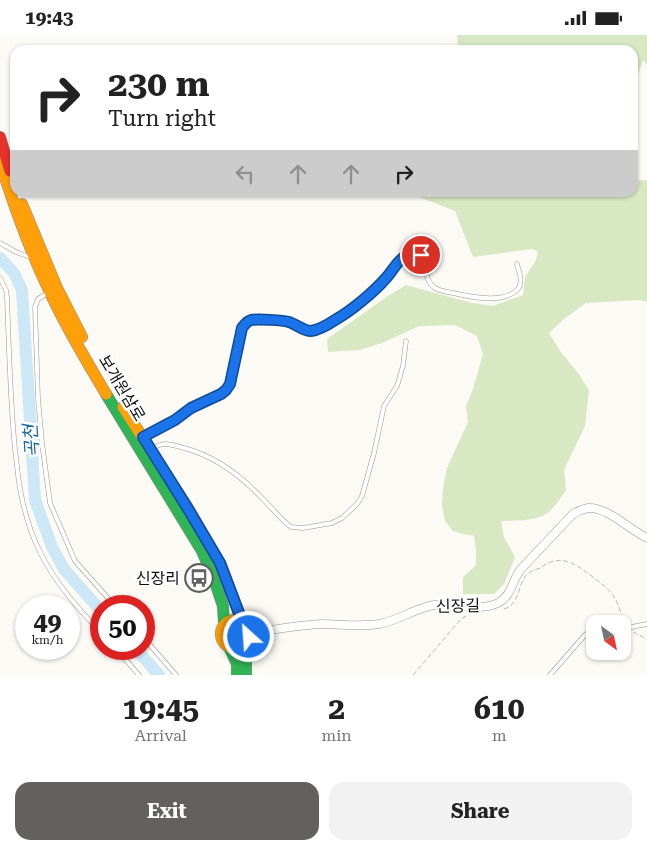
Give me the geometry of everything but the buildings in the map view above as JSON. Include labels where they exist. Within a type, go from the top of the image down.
[{"type":"main road","points":[[0,137],[10,168]]},
{"type":"main road","name":"보개원삼로","points":[[0,162],[10,191]]},
{"type":"main road","name":"보개원삼로","points":[[12,197],[35,259],[82,353],[202,551],[223,606],[224,624],[221,635],[223,642],[229,647],[237,664],[237,675]]},
{"type":"main road","name":"보개원삼로","points":[[20,197],[49,270],[91,354],[220,563],[242,621],[247,626],[248,638]]},
{"type":"main road","points":[[224,624],[230,620],[242,621]]},
{"type":"main road","points":[[229,647],[243,646],[248,638]]},
{"type":"main road","points":[[246,675],[248,638]]},
{"type":"street","name":"신장길","points":[[248,638],[321,624],[372,625],[395,620],[433,605],[468,607],[490,606],[498,603],[509,592],[515,575],[574,514],[582,510],[590,508],[600,510],[647,538]]},
{"type":"lane","points":[[0,243],[16,252],[35,259]]},
{"type":"lane","points":[[143,437],[175,420],[191,408],[226,390],[230,384],[242,328],[246,322],[252,320],[283,321],[290,322],[308,331],[314,330],[337,319],[368,296],[387,278],[396,264],[409,254],[421,255],[425,262],[426,278],[434,287],[439,290],[469,297],[494,298],[508,295],[517,290],[520,284],[517,264]]},
{"type":"lane","points":[[0,278],[7,297],[10,404],[20,493],[31,531],[40,553],[70,599],[90,621]]},
{"type":"lane","points":[[50,292],[38,299],[35,307],[38,399],[50,503],[74,561],[104,595]]},
{"type":"lane","points":[[150,449],[161,444],[172,445],[221,462],[247,483],[291,527],[303,528],[332,523],[358,504],[362,496],[384,406],[391,397],[401,373],[406,341]]},
{"type":"lane","points":[[631,628],[647,624]]},
{"type":"lane","points":[[550,675],[586,634]]},
{"type":"lane","points":[[155,651],[176,675]]},
{"type":"lane","points":[[126,660],[139,675]]},
{"type":"path","points":[[498,610],[508,607],[514,601],[528,573],[553,561],[564,561],[576,565],[606,587],[614,596],[621,615]]},
{"type":"path","points":[[413,675],[461,619],[470,614]]},
{"type":"path","points":[[631,629],[635,634],[647,639]]},
{"type":"green space","points":[[457,35],[647,35],[647,65],[643,60],[638,75],[638,45],[458,45]]},
{"type":"green space","points":[[647,180],[647,302],[639,300],[586,303],[549,333],[589,390],[585,426],[564,470],[566,490],[551,510],[541,517],[528,520],[501,521],[504,537],[515,557],[504,584],[494,594],[463,594],[463,577],[476,565],[474,536],[453,531],[445,521],[442,505],[447,468],[468,422],[466,406],[483,354],[477,336],[455,325],[419,326],[382,343],[359,350],[328,352],[327,339],[406,285],[472,303],[493,306],[523,295],[525,277],[535,262],[538,252],[533,249],[473,257],[455,211],[419,197],[638,197],[638,181]]},
{"type":"waterway","name":"곡천","points":[[0,258],[14,273],[22,290],[35,500],[52,547],[64,569],[90,599]]},
{"type":"waterway","name":"곡천","points":[[146,660],[159,675]]},
{"type":"traffic: fast","points":[[106,394],[202,551],[223,606],[224,624]]},
{"type":"traffic: fast","points":[[246,643],[246,675]]},
{"type":"traffic: fast","points":[[229,647],[237,664],[237,675]]},
{"type":"traffic: slow","points":[[0,162],[10,192]]},
{"type":"traffic: slow","points":[[12,197],[35,259],[55,303],[106,394]]},
{"type":"traffic: slow","points":[[22,204],[57,288],[82,337]]},
{"type":"traffic: slow","points":[[123,407],[188,508],[220,563],[242,621]]},
{"type":"traffic: slow","points":[[235,620],[245,624],[249,634],[245,644],[235,648],[225,644],[221,634],[225,624],[235,620]]},
{"type":"traffic: jam","points":[[0,137],[10,171]]},
{"type":"place","name":"신장리","points":[[199,578]]},
{"type":"route","points":[[249,637],[249,629],[242,621],[220,563],[143,437],[175,420],[191,408],[226,390],[230,384],[242,328],[246,322],[252,320],[283,321],[290,322],[308,331],[314,330],[337,319],[368,296],[387,278],[396,264],[404,257],[415,253],[421,255]]}]
